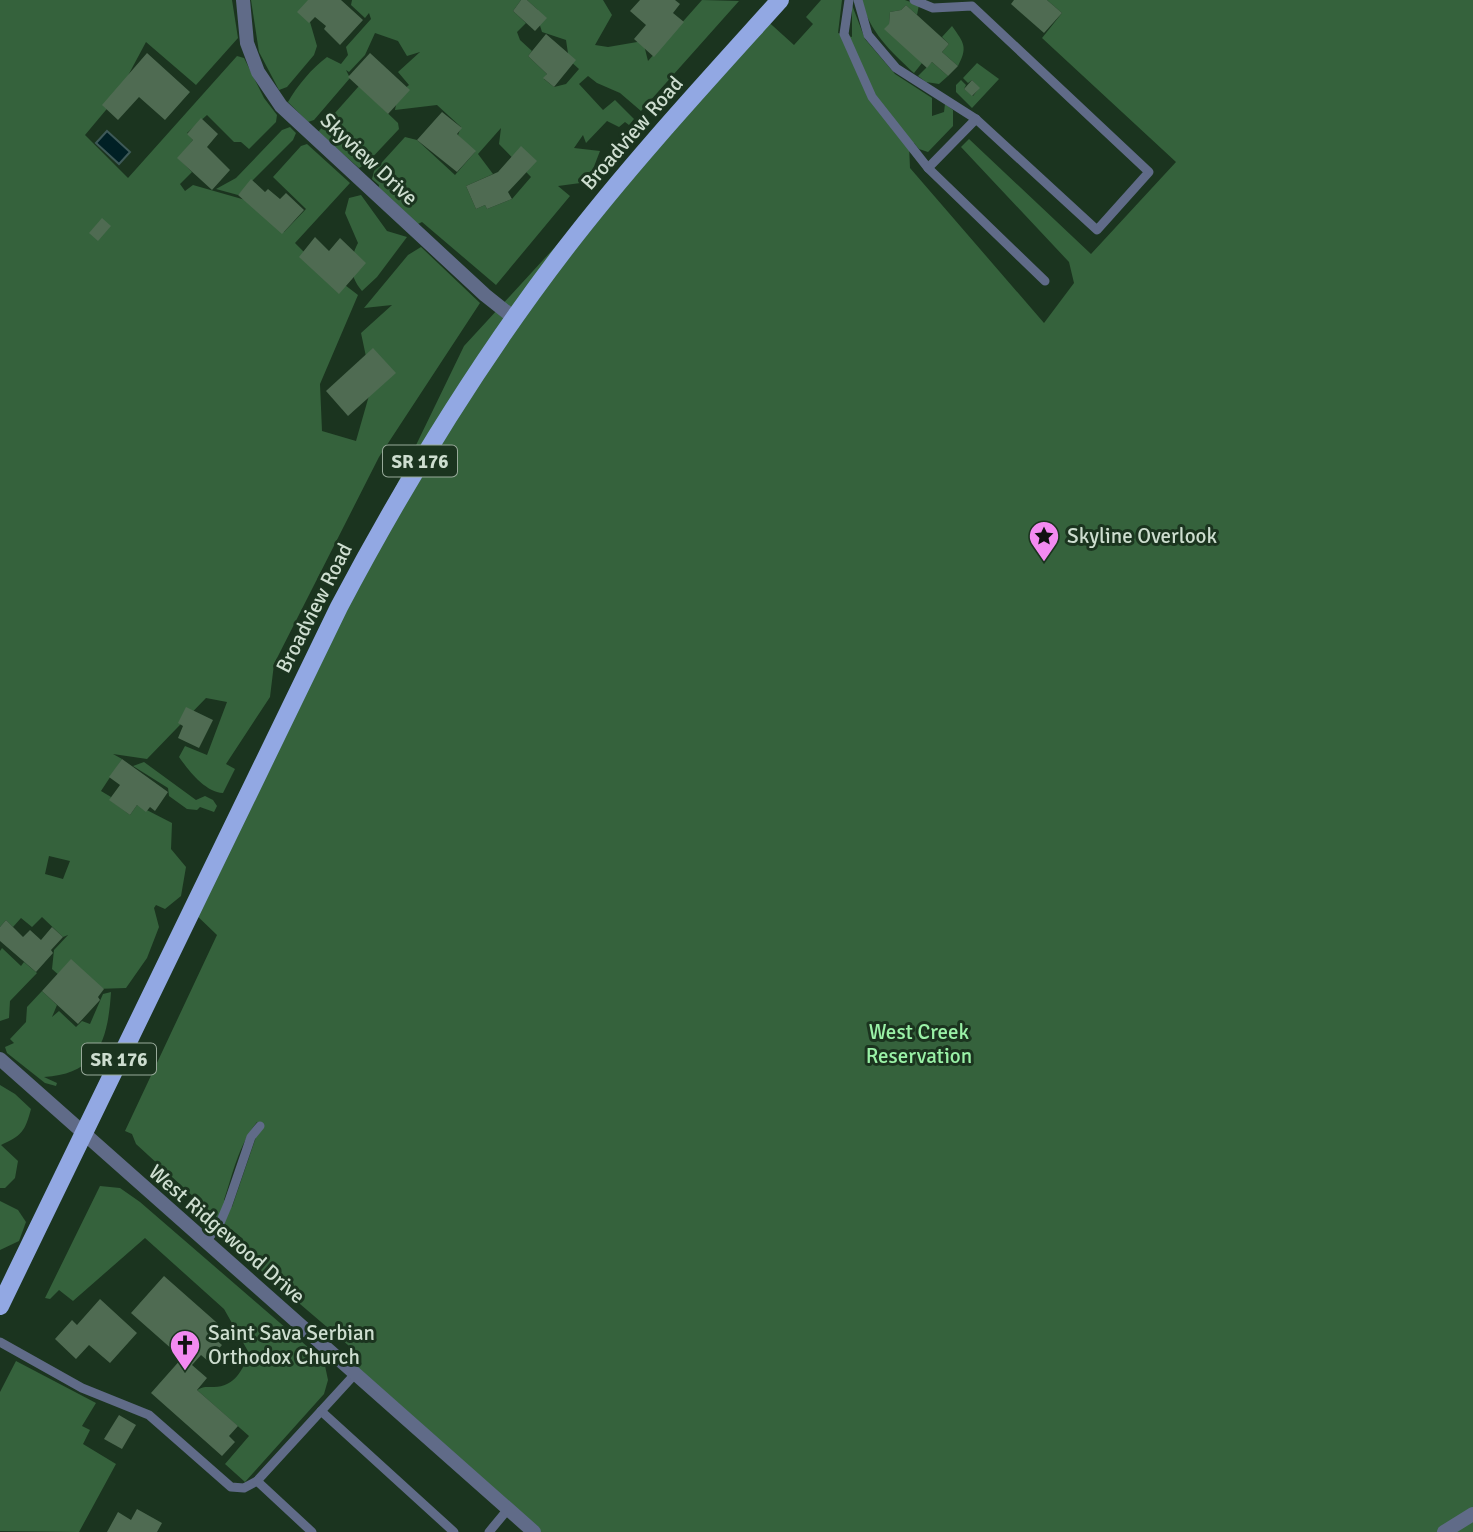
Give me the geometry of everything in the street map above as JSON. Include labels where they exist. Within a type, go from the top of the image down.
[{"type":"main road","name":"Broadview Road","points":[[0,1306],[339,607],[428,448],[514,318],[565,249],[631,167],[780,0]]},
{"type":"street","name":"Skyview Drive","points":[[243,0],[247,43],[257,72],[281,106],[485,295],[514,318]]},
{"type":"street","name":"West Ridgewood Drive","points":[[0,1059],[534,1532]]},
{"type":"street","points":[[1444,1532],[1473,1514]]},
{"type":"lane","points":[[849,0],[844,34],[872,97],[928,169],[1045,281]]},
{"type":"lane","points":[[858,0],[868,35],[896,68],[976,119],[1097,230],[1149,172],[973,3],[933,8],[914,0]]},
{"type":"lane","points":[[928,169],[976,119]]},
{"type":"lane","points":[[205,1243],[220,1223],[251,1138],[260,1126]]},
{"type":"lane","points":[[0,1342],[82,1388],[149,1415],[231,1487],[244,1488],[257,1481],[355,1374]]},
{"type":"lane","points":[[321,1411],[454,1532]]},
{"type":"lane","points":[[257,1481],[313,1532]]},
{"type":"lane","points":[[489,1532],[508,1509]]},
{"type":"green space","points":[[0,0],[232,0],[238,38],[196,85],[146,42],[116,98],[85,135],[128,178],[237,56],[244,58],[264,98],[277,115],[276,122],[249,149],[241,142],[234,142],[207,115],[187,133],[193,140],[178,158],[192,172],[180,184],[185,191],[193,185],[256,203],[284,232],[306,209],[273,177],[301,146],[307,144],[350,183],[295,243],[311,259],[358,295],[320,384],[322,431],[356,441],[372,385],[361,333],[392,305],[364,308],[408,255],[421,247],[480,303],[379,457],[274,664],[270,697],[226,764],[235,769],[223,793],[204,785],[179,757],[185,746],[207,755],[227,702],[206,698],[147,759],[113,754],[122,759],[101,791],[130,815],[137,805],[172,823],[171,849],[186,867],[181,896],[165,909],[156,905],[154,908],[159,927],[147,958],[126,988],[96,989],[69,984],[52,969],[54,950],[68,935],[63,937],[42,917],[32,927],[21,918],[13,927],[6,920],[0,927]],"holes":[[[49,856],[70,861],[63,879],[45,874]]]},
{"type":"green space","points":[[251,0],[318,0],[310,22],[317,46],[314,55],[287,87],[279,90],[259,52]]},
{"type":"green space","points":[[352,0],[521,0],[513,11],[526,23],[517,32],[520,40],[532,51],[528,56],[547,74],[544,79],[554,87],[566,84],[579,69],[569,60],[566,40],[542,32],[538,10],[527,0],[603,0],[612,15],[595,45],[608,47],[643,41],[648,61],[702,0],[739,1],[641,111],[620,93],[588,76],[579,84],[603,110],[615,100],[634,119],[629,125],[625,122],[619,127],[607,121],[586,143],[583,135],[574,148],[600,151],[588,182],[558,186],[570,196],[496,285],[422,222],[418,224],[378,190],[379,185],[372,179],[374,171],[405,137],[417,140],[455,175],[475,152],[458,135],[461,127],[437,105],[395,110],[398,94],[409,85],[398,72],[420,52],[407,56],[398,41],[375,33],[365,55],[349,72],[346,70],[350,78],[314,120],[308,122],[288,102],[305,78],[327,57],[341,64],[348,55],[346,47],[371,19],[369,13],[365,18],[351,5]],"holes":[[[501,128],[499,144],[531,177],[512,199],[487,209],[485,205],[476,209],[466,186],[493,174],[478,154]]]},
{"type":"green space","name":"West Creek Reservation","points":[[821,0],[842,0],[838,33],[852,37],[852,5],[865,39],[895,74],[932,98],[932,116],[944,112],[945,104],[953,110],[953,126],[928,152],[919,149],[914,143],[909,145],[910,168],[1044,323],[1074,283],[1069,262],[961,147],[969,139],[1091,254],[1176,162],[1042,38],[1062,13],[1047,0],[1473,0],[1473,1532],[538,1532],[349,1365],[355,1351],[245,1257],[243,1239],[136,1144],[132,1134],[125,1131],[217,935],[191,910],[464,346],[763,17],[794,45],[813,24],[806,17]],"holes":[[[257,1122],[264,1126],[256,1137],[232,1207],[224,1200],[241,1149]]]},
{"type":"green space","points":[[861,0],[905,0],[919,5],[917,15],[906,5],[901,10],[890,12],[889,24],[922,63],[914,73],[875,31]]},
{"type":"green space","points":[[952,26],[964,49],[958,66],[942,52],[949,44],[942,37]]},
{"type":"green space","points":[[932,62],[948,76],[939,84],[926,82],[918,76]]},
{"type":"green space","points":[[977,63],[999,79],[972,108],[956,92],[956,85],[961,80],[966,85],[964,89],[973,96],[979,88],[972,80],[968,83],[963,78]]},
{"type":"green space","points":[[359,86],[398,123],[399,129],[359,168],[318,132]]},
{"type":"green space","points":[[290,127],[296,133],[293,140],[238,195],[216,189],[236,178],[282,130]]},
{"type":"green space","points":[[361,195],[387,231],[407,237],[377,277],[362,291],[352,268],[358,243],[345,213],[349,198]]},
{"type":"green space","points":[[144,762],[196,800],[205,796],[213,800],[217,806],[214,812],[200,807],[197,810],[187,809],[169,796],[168,788],[133,766]]},
{"type":"green space","points":[[2,948],[21,966],[24,962],[37,973],[10,1001],[9,1018],[0,1021],[0,951]]},
{"type":"green space","points":[[42,991],[57,1005],[52,1017],[59,1011],[76,1027],[82,1021],[90,1024],[103,994],[111,992],[107,1025],[97,1051],[77,1069],[44,1077],[57,1083],[56,1086],[45,1083],[7,1053],[5,1047],[14,1043],[10,1039],[26,1022],[27,1007]]},
{"type":"green space","points":[[0,1085],[31,1109],[21,1132],[1,1145],[18,1161],[15,1178],[5,1188],[0,1188]]},
{"type":"green space","points":[[100,1186],[120,1188],[140,1202],[324,1361],[328,1380],[324,1394],[245,1482],[225,1464],[249,1436],[197,1390],[221,1386],[232,1381],[241,1371],[249,1353],[224,1309],[145,1238],[73,1301],[59,1290],[50,1299],[45,1298]]},
{"type":"green space","points":[[0,1201],[18,1210],[26,1222],[19,1241],[0,1250]]},
{"type":"green space","points":[[16,1361],[96,1403],[82,1426],[90,1430],[83,1444],[116,1464],[79,1532],[0,1531],[0,1392]]},
{"type":"water","points":[[107,131],[130,152],[119,164],[96,143]]},
{"type":"building","points":[[308,0],[341,0],[363,20],[340,45],[324,29],[326,26],[315,17],[309,23],[297,12]]},
{"type":"building","points":[[521,0],[527,0],[547,18],[535,31],[513,11]]},
{"type":"building","points":[[640,0],[675,0],[680,4],[673,13],[684,22],[654,57],[634,39],[646,25],[630,11]]},
{"type":"building","points":[[1014,0],[1047,0],[1062,13],[1044,33],[1011,4]]},
{"type":"building","points":[[906,5],[949,44],[942,52],[958,66],[948,76],[932,62],[927,68],[884,29],[889,24],[890,12],[901,10]]},
{"type":"building","points":[[546,34],[576,60],[554,87],[543,78],[547,74],[528,56]]},
{"type":"building","points":[[147,53],[190,92],[165,120],[139,97],[118,120],[102,105]]},
{"type":"building","points":[[370,53],[410,90],[388,114],[348,77]]},
{"type":"building","points":[[972,80],[980,88],[972,96],[964,89]]},
{"type":"building","points":[[442,112],[462,128],[457,134],[476,151],[457,172],[417,140]]},
{"type":"building","points":[[201,118],[218,134],[207,147],[230,170],[212,190],[177,158],[193,140],[187,134]]},
{"type":"building","points":[[521,146],[537,161],[508,192],[512,199],[487,209],[485,205],[476,209],[466,186],[498,172]]},
{"type":"building","points":[[251,179],[265,192],[268,189],[280,199],[286,193],[304,210],[282,234],[238,195]]},
{"type":"building","points":[[102,218],[111,226],[98,241],[89,233]]},
{"type":"building","points":[[315,237],[329,251],[340,238],[366,263],[339,294],[299,257]]},
{"type":"building","points":[[373,348],[396,373],[348,416],[326,391]]},
{"type":"building","points":[[186,707],[213,720],[199,748],[178,738],[183,726],[178,723]]},
{"type":"building","points":[[122,759],[168,792],[155,811],[150,807],[146,812],[137,805],[130,815],[109,800],[120,785],[109,777]]},
{"type":"building","points":[[6,920],[23,937],[30,930],[41,940],[52,927],[63,937],[36,972],[0,941],[0,927]]},
{"type":"building","points":[[71,959],[104,989],[98,997],[100,1000],[78,1024],[42,991]]},
{"type":"building","name":"Saint Sava Serbian Orthodox Church","points":[[164,1276],[224,1329],[215,1339],[222,1345],[208,1361],[201,1355],[192,1365],[207,1378],[197,1390],[238,1426],[229,1436],[235,1442],[222,1456],[151,1393],[182,1358],[131,1313]]},
{"type":"building","points":[[100,1299],[137,1333],[110,1363],[89,1345],[76,1359],[55,1339],[72,1320],[77,1325]]},
{"type":"building","points":[[119,1415],[136,1425],[122,1449],[104,1439]]},
{"type":"building","points":[[137,1509],[162,1523],[157,1532],[107,1532],[118,1512],[131,1520]]},
{"type":"place","name":"Skyline Overlook","points":[[1044,563]]},
{"type":"place","name":"Saint Sava Serbian Orthodox Church","points":[[185,1372]]}]
